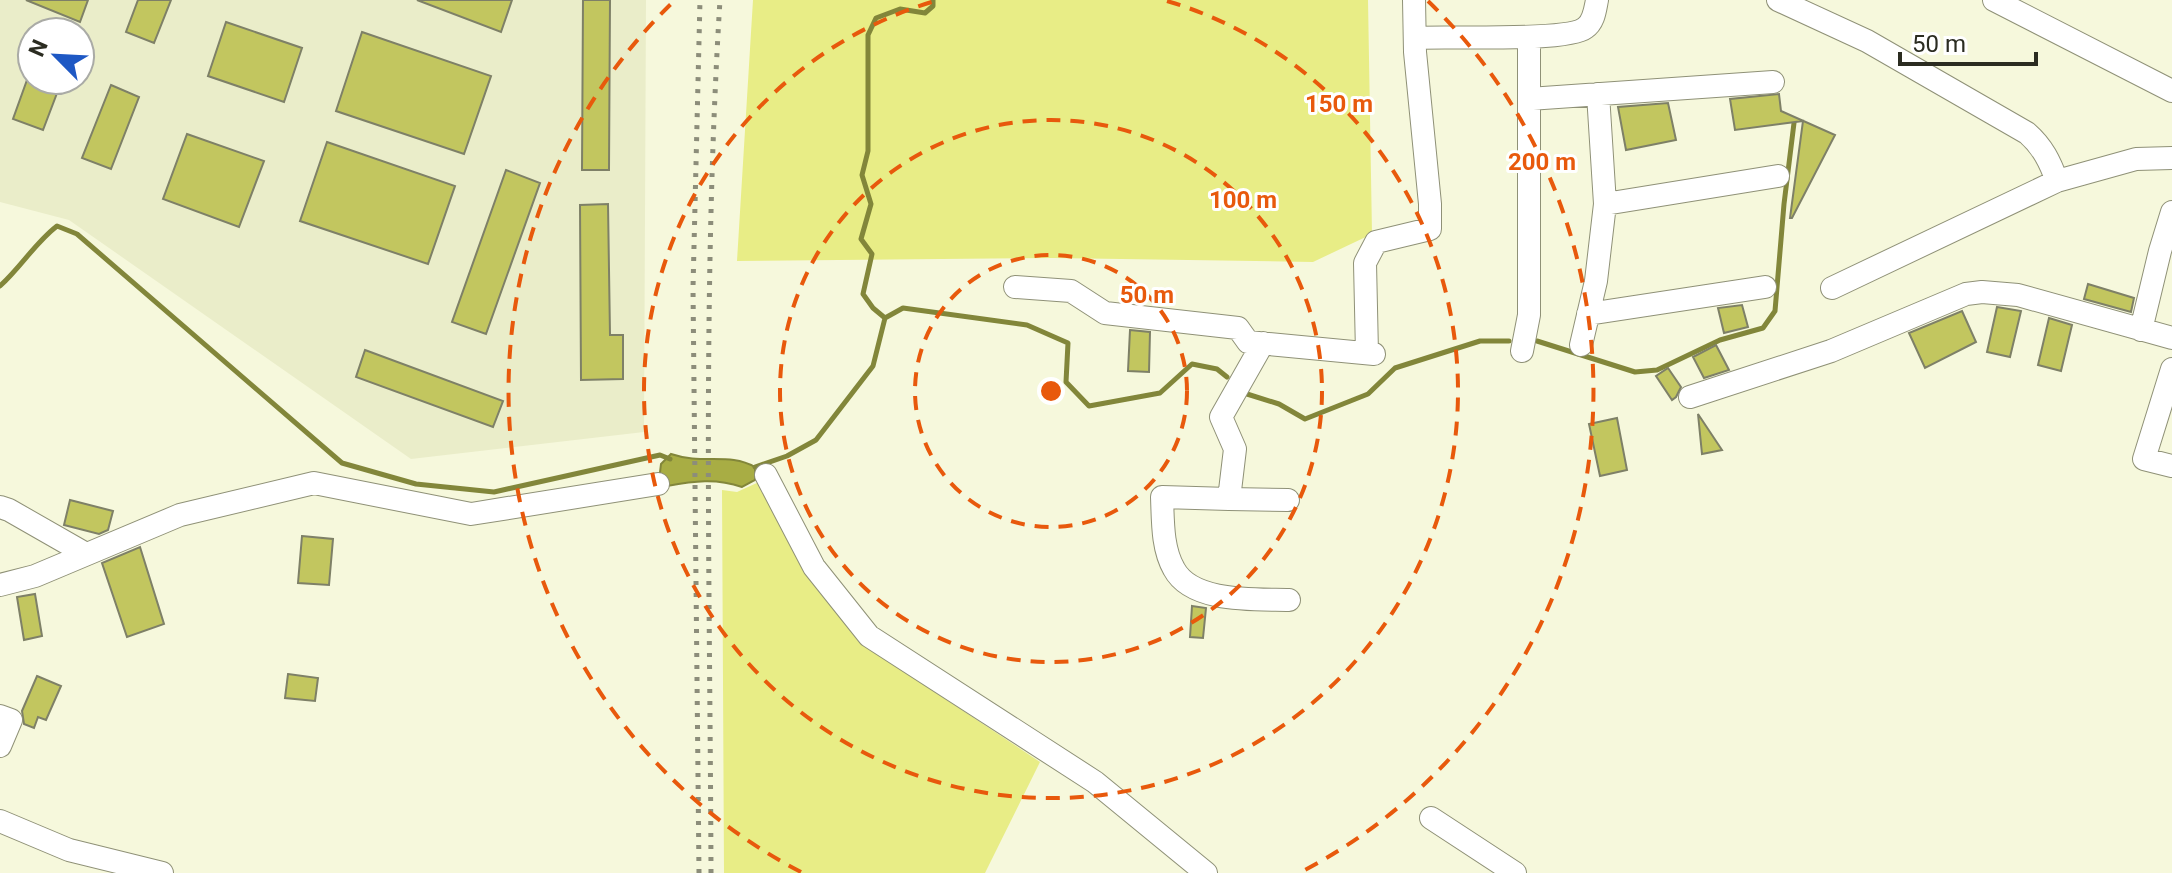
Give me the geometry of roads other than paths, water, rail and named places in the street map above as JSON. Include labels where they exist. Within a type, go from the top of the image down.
[{"type":"street","points":[[1015,287],[1071,291],[1105,313],[1238,328],[1248,342],[1370,354],[1365,263],[1376,242],[1430,229],[1414,0]]},
{"type":"street","points":[[1415,38],[1529,37],[1583,30],[1594,16],[1597,0]]},
{"type":"street","points":[[1778,0],[1867,41],[2027,133],[2047,155],[2057,181]]},
{"type":"street","points":[[1994,0],[2172,91]]},
{"type":"street","points":[[1522,351],[1529,315],[1529,37]]},
{"type":"street","points":[[1529,99],[1773,82]]},
{"type":"street","points":[[1581,345],[1596,281],[1605,204],[1598,94]]},
{"type":"street","points":[[1832,288],[2057,181],[2136,159],[2172,158]]},
{"type":"street","points":[[1605,204],[1778,176]]},
{"type":"street","points":[[2141,330],[2172,212]]},
{"type":"street","points":[[1588,314],[1765,287]]},
{"type":"street","points":[[1690,397],[1831,351],[1966,294],[1982,292],[2018,295],[2172,338]]},
{"type":"street","points":[[1229,499],[1235,449],[1221,417],[1263,343]]},
{"type":"street","points":[[2172,369],[2144,459],[2172,466]]},
{"type":"street","points":[[766,475],[814,567],[869,636],[1095,782],[1206,873]]},
{"type":"street","points":[[0,585],[35,576],[180,515],[314,483],[471,514],[658,484]]},
{"type":"street","points":[[1288,500],[1162,497],[1164,538],[1174,571],[1199,592],[1289,600]]},
{"type":"street","points":[[0,507],[86,554]]},
{"type":"street","points":[[0,716],[11,720],[0,746]]},
{"type":"street","points":[[1431,818],[1515,873]]},
{"type":"street","points":[[0,821],[69,850],[162,873]]},
{"type":"waterway","points":[[885,318],[863,294],[872,254],[861,239],[871,204],[862,175],[868,151],[868,35],[876,18],[900,9],[925,13],[933,6],[933,0]]},
{"type":"waterway","points":[[1537,341],[1635,372],[1657,370],[1720,340],[1763,328],[1775,311],[1794,123]]},
{"type":"waterway","points":[[0,286],[57,226],[77,234],[342,463],[416,484],[494,492],[660,455],[670,459]]},
{"type":"waterway","points":[[755,467],[787,456],[816,440],[873,366],[885,318],[903,308],[1027,325],[1068,343],[1066,382],[1089,406],[1160,393],[1192,364],[1217,369],[1227,377]]},
{"type":"waterway","points":[[1247,394],[1279,404],[1305,419],[1368,394],[1395,368],[1480,341],[1509,341]]},
{"type":"railway","points":[[699,873],[693,288],[700,0]]},
{"type":"railway","points":[[711,873],[709,327],[720,0]]}]
